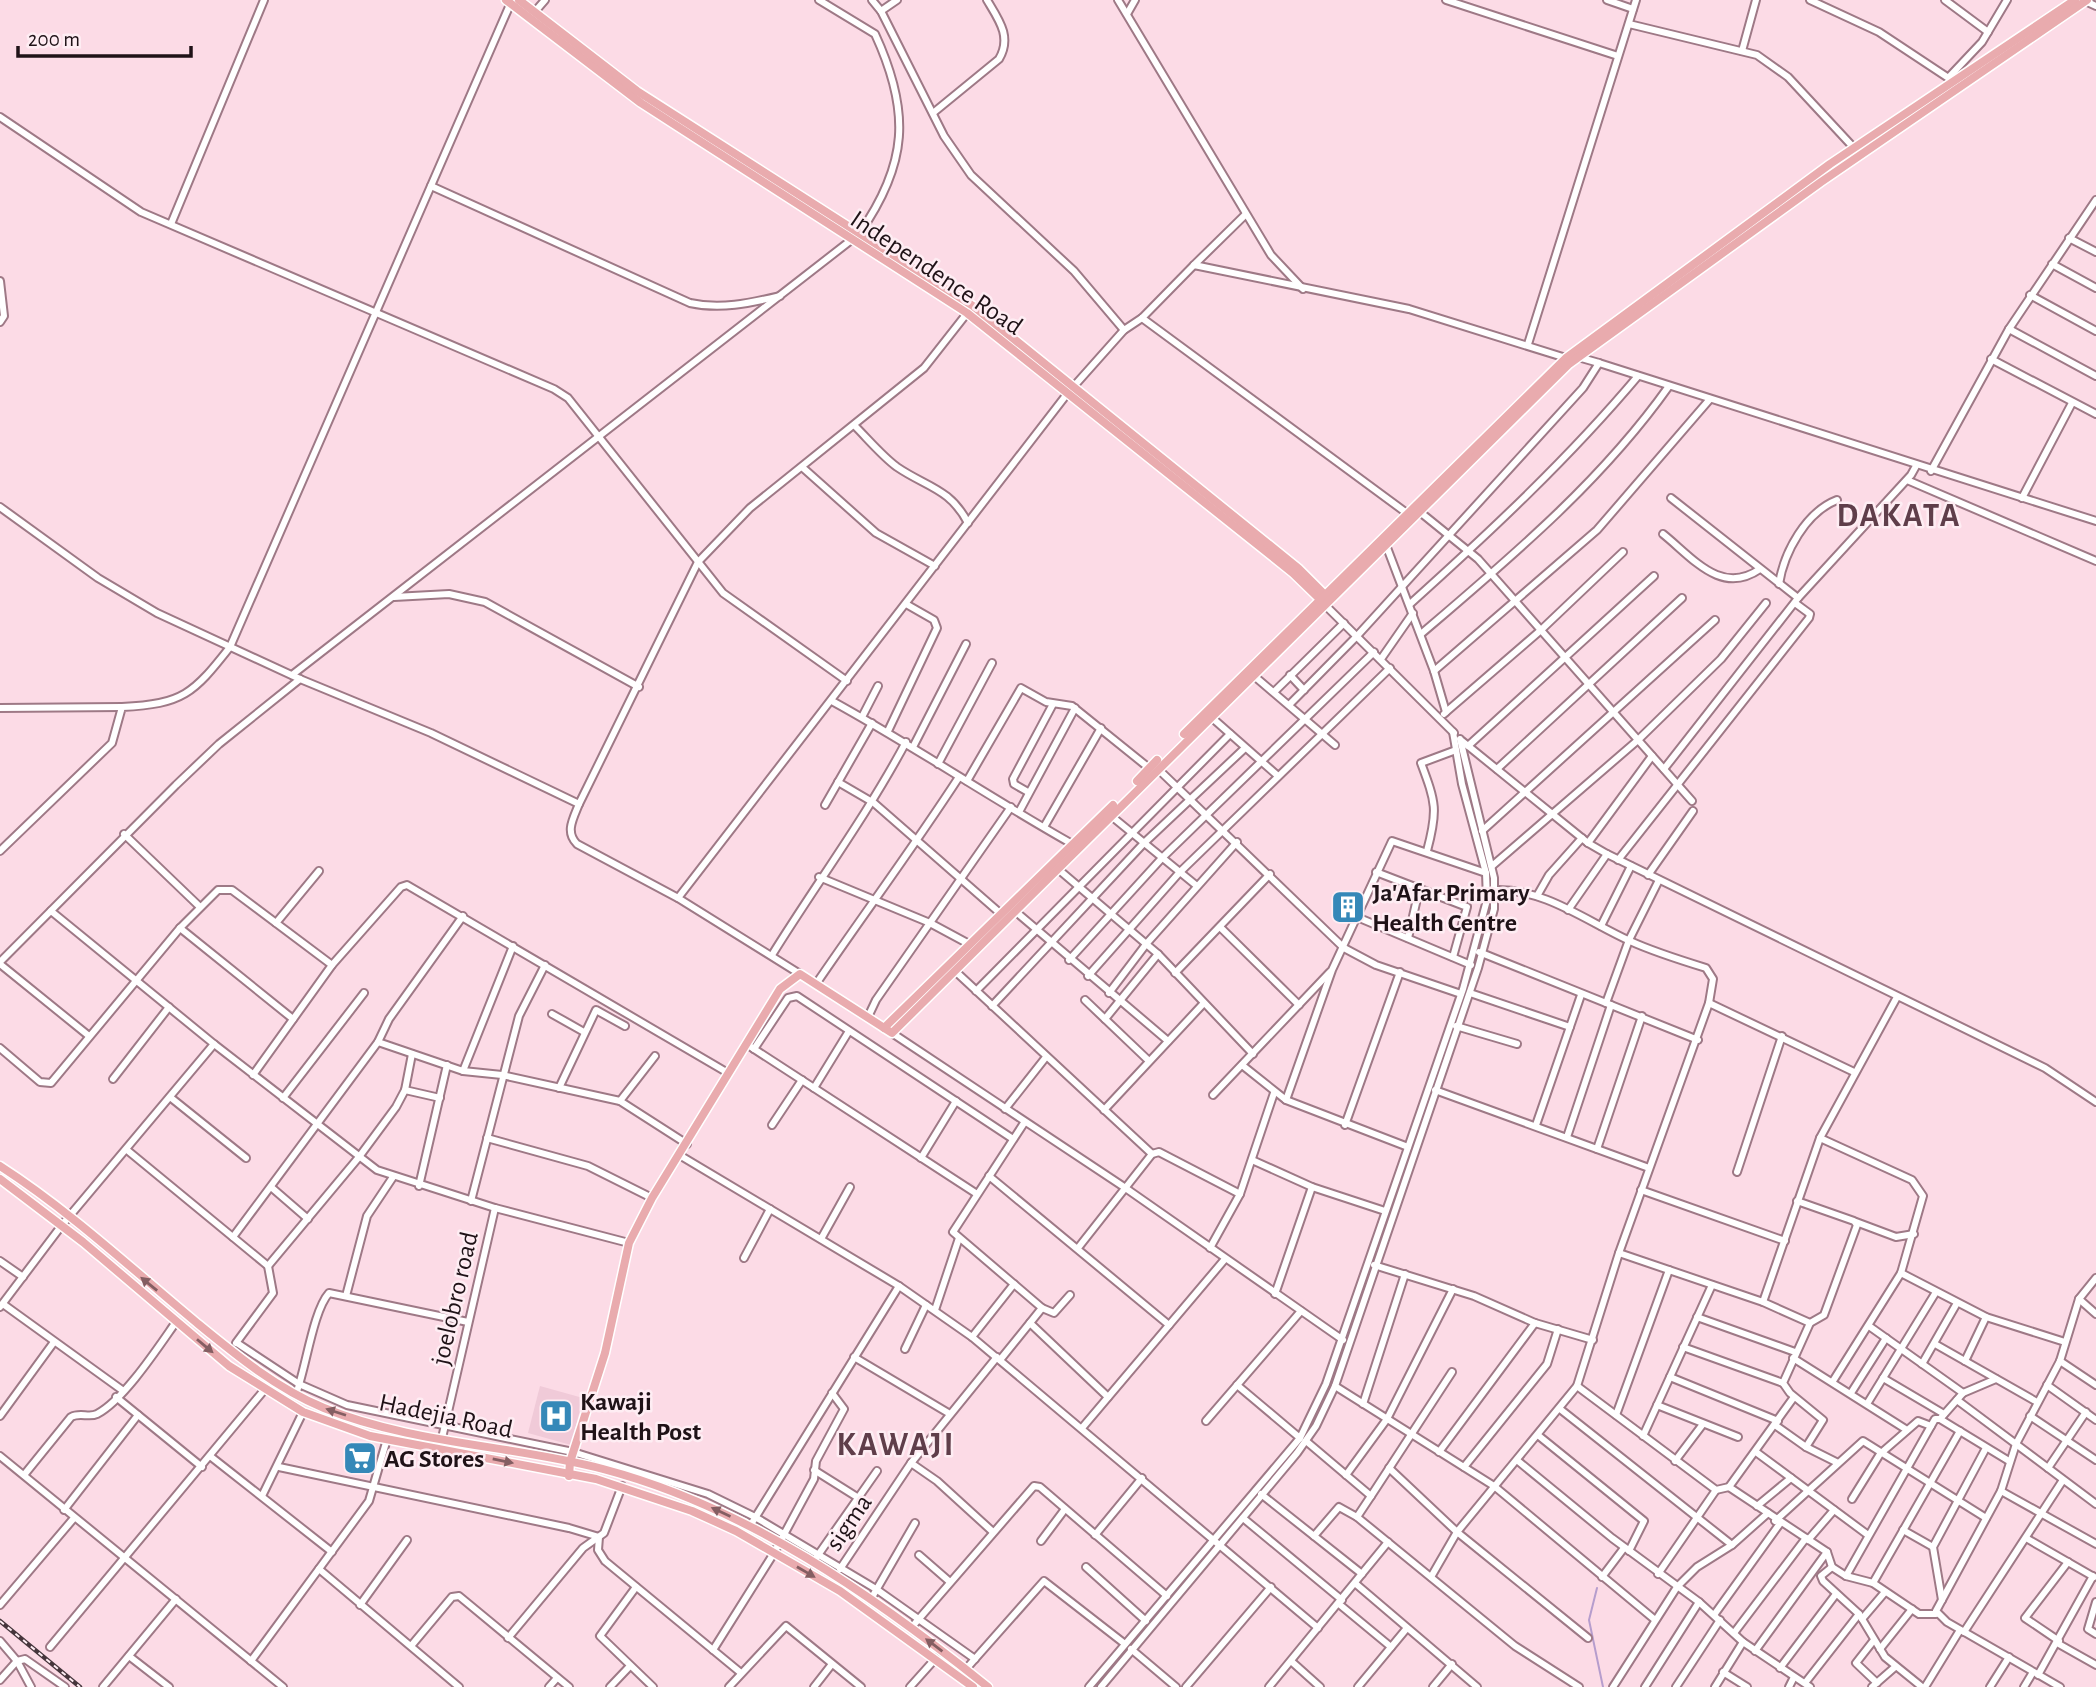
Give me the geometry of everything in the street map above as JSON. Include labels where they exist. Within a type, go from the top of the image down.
[{"type":"main road","points":[[884,1028],[969,944],[1110,815],[1153,768],[1253,674],[1408,514],[1578,357],[1854,148],[2082,0]]},
{"type":"main road","name":"Independence Road","points":[[512,1],[609,72],[856,237],[970,309],[1069,391],[1298,568],[1325,599]]},
{"type":"main road","points":[[569,1476],[570,1462],[605,1353],[629,1243],[652,1198],[681,1156],[728,1073],[750,1047],[780,989],[800,975],[892,1033],[1058,869],[1076,846],[1153,768],[1325,599],[1420,512],[1566,358],[1955,82]]},
{"type":"main road","name":"Hadejia Road","points":[[0,1166],[69,1217],[234,1349],[296,1394],[343,1414],[442,1438],[570,1462],[665,1489],[782,1539],[815,1559],[988,1687]]},
{"type":"main road","name":"Hadejia Road","points":[[0,1179],[62,1225],[229,1366],[303,1412],[330,1423],[387,1439],[622,1486],[712,1520],[840,1591],[973,1687]]},
{"type":"main road","points":[[229,1366],[234,1349]]},
{"type":"street","points":[[171,224],[264,0]]},
{"type":"street","points":[[532,15],[545,0]]},
{"type":"street","points":[[292,675],[856,237],[890,183],[901,139],[898,103],[875,34],[818,0]]},
{"type":"street","points":[[872,0],[881,11],[933,113],[971,175],[1074,271],[1124,330]]},
{"type":"street","points":[[881,11],[897,0]]},
{"type":"street","points":[[933,113],[999,60],[1004,51],[1002,25],[987,0]]},
{"type":"street","points":[[1118,0],[1270,255],[1303,289]]},
{"type":"street","points":[[1126,14],[1135,0]]},
{"type":"street","points":[[1446,0],[1618,56]]},
{"type":"street","points":[[1607,0],[1633,9]]},
{"type":"street","points":[[1528,344],[1636,0]]},
{"type":"street","points":[[1742,51],[1756,0]]},
{"type":"street","points":[[1810,0],[1825,3],[1891,39],[1955,82],[2007,0]]},
{"type":"street","points":[[1945,0],[1988,32]]},
{"type":"street","points":[[2082,0],[2096,6]]},
{"type":"street","points":[[0,708],[122,707],[177,700],[190,693],[230,648],[512,1]]},
{"type":"street","points":[[1629,24],[1765,59],[1788,77],[1854,148]]},
{"type":"street","points":[[0,117],[141,212],[554,389],[580,410],[717,587],[738,606],[847,681]]},
{"type":"street","points":[[431,186],[690,303],[705,306],[744,305],[783,295]]},
{"type":"street","points":[[1931,471],[2009,329],[2096,200]]},
{"type":"street","points":[[678,898],[1069,391],[1124,330],[1142,318],[1245,215]]},
{"type":"street","points":[[2070,238],[2096,252]]},
{"type":"street","points":[[1194,264],[1303,289],[1409,309],[1566,358],[1578,357],[1931,471],[2096,521]]},
{"type":"street","points":[[2052,264],[2096,288]]},
{"type":"street","points":[[0,281],[4,307],[0,322]]},
{"type":"street","points":[[2030,295],[2096,331]]},
{"type":"street","points":[[800,975],[678,898],[577,845],[570,837],[569,831],[579,804],[639,687],[698,562],[750,509],[924,368],[970,309]]},
{"type":"street","points":[[1142,318],[1408,514]]},
{"type":"street","points":[[2009,329],[2096,376]]},
{"type":"street","points":[[1991,359],[2096,414]]},
{"type":"street","points":[[1289,705],[1449,536],[1583,388],[1599,363]]},
{"type":"street","points":[[1410,604],[1468,551],[1604,416],[1638,376]]},
{"type":"street","points":[[1421,634],[1491,574],[1583,488],[1640,427],[1669,386]]},
{"type":"street","points":[[1434,671],[1597,530],[1710,399]]},
{"type":"street","points":[[2022,498],[2072,402]]},
{"type":"street","points":[[854,425],[897,467],[939,488],[960,508],[968,523]]},
{"type":"street","points":[[1664,769],[1797,601],[1907,480],[1916,466]]},
{"type":"street","points":[[802,467],[876,533],[935,566]]},
{"type":"street","points":[[1907,480],[2096,561]]},
{"type":"street","points":[[1618,860],[1810,614],[1779,584],[1671,498]]},
{"type":"street","points":[[1779,584],[1785,557],[1814,513],[1821,506],[1836,500]]},
{"type":"street","points":[[0,507],[130,599],[230,648],[431,733],[579,804]]},
{"type":"street","points":[[1420,512],[1468,551],[1491,574],[1692,801]]},
{"type":"street","points":[[1663,534],[1710,571],[1729,580],[1744,579],[1760,569]]},
{"type":"street","points":[[1387,545],[1421,634],[1446,712]]},
{"type":"street","points":[[1440,718],[1541,630],[1623,552]]},
{"type":"street","points":[[1468,746],[1654,576]]},
{"type":"street","points":[[393,597],[449,594],[485,602],[639,687]]},
{"type":"street","points":[[1497,769],[1682,598]]},
{"type":"street","points":[[1325,599],[1344,624],[1460,739],[1553,815],[1606,854],[2045,1068],[2096,1102]]},
{"type":"street","points":[[1492,866],[1513,844],[1553,815],[1638,740],[1721,659],[1766,603]]},
{"type":"street","points":[[888,731],[937,628],[934,620],[906,604]]},
{"type":"street","points":[[1381,659],[1413,612]]},
{"type":"street","points":[[1482,831],[1523,791],[1715,620]]},
{"type":"street","points":[[1274,692],[1344,624]]},
{"type":"street","points":[[913,747],[966,644]]},
{"type":"street","points":[[1069,960],[1162,859],[1374,652]]},
{"type":"street","points":[[938,764],[992,663]]},
{"type":"street","points":[[1088,976],[1179,873],[1390,668]]},
{"type":"street","points":[[1253,674],[1335,745]]},
{"type":"street","points":[[1290,675],[1304,690]]},
{"type":"street","points":[[89,1036],[0,963],[124,834],[219,744],[300,679]]},
{"type":"street","points":[[862,717],[878,686]]},
{"type":"street","points":[[967,781],[1017,690],[1025,688],[1053,704],[1075,708],[1176,786],[1344,948],[1364,960],[1461,994]]},
{"type":"street","points":[[832,701],[888,731],[959,778],[1076,846]]},
{"type":"street","points":[[1028,792],[1014,784],[1013,779],[1053,704]]},
{"type":"street","points":[[0,851],[112,743],[122,707]]},
{"type":"street","points":[[1020,812],[1028,792],[1075,708]]},
{"type":"street","points":[[1210,716],[1278,776]]},
{"type":"street","points":[[825,805],[872,723]]},
{"type":"street","points":[[1044,827],[1101,728]]},
{"type":"street","points":[[1089,1687],[1128,1647],[1303,1439],[1343,1340],[1385,1211],[1435,1090],[1469,993],[1479,952],[1487,900],[1486,873],[1462,784],[1453,732]]},
{"type":"street","points":[[976,991],[1131,831],[1230,734]]},
{"type":"street","points":[[1101,1687],[1146,1620],[1218,1541],[1243,1518],[1303,1439],[1335,1386],[1408,1147],[1471,965],[1479,952],[1494,909],[1492,866],[1460,739]]},
{"type":"street","points":[[772,956],[819,877],[874,803],[906,742]]},
{"type":"street","points":[[992,1006],[1144,843],[1245,748]]},
{"type":"street","points":[[1427,851],[1436,815],[1430,786],[1421,763],[1456,750]]},
{"type":"street","points":[[1537,895],[1549,875],[1585,840],[1652,756]]},
{"type":"street","points":[[816,984],[959,778]]},
{"type":"street","points":[[838,782],[874,803],[1001,914]]},
{"type":"street","points":[[867,1017],[1011,807]]},
{"type":"street","points":[[1648,875],[1693,811]]},
{"type":"street","points":[[1110,815],[1197,886]]},
{"type":"street","points":[[124,834],[200,907]]},
{"type":"street","points":[[1286,1100],[1332,970],[1392,841],[1486,873]]},
{"type":"street","points":[[1109,993],[1146,943],[1237,842]]},
{"type":"street","points":[[1568,910],[1606,854]]},
{"type":"street","points":[[1601,926],[1631,866]]},
{"type":"street","points":[[1058,869],[1158,954],[1253,1054]]},
{"type":"street","points":[[276,923],[319,871]]},
{"type":"street","points":[[1377,872],[1468,907],[1453,957]]},
{"type":"street","points":[[1175,974],[1270,874]]},
{"type":"street","points":[[819,877],[930,923],[969,944]]},
{"type":"street","points":[[1567,1137],[1629,940],[1659,880]]},
{"type":"street","points":[[253,1075],[332,965],[401,887],[412,886],[728,1073]]},
{"type":"street","points":[[0,1048],[46,1084],[51,1083],[180,928],[224,887],[232,890],[332,965]]},
{"type":"street","points":[[1408,938],[1419,890]]},
{"type":"street","points":[[1431,1577],[1457,1532],[1539,1436],[1577,1386],[1641,1190],[1698,1040],[1713,978],[1706,968],[1629,940],[1537,895],[1494,890]]},
{"type":"street","points":[[51,911],[253,1075],[359,1157],[393,1177],[495,1208],[629,1243]]},
{"type":"street","points":[[1015,911],[1069,960],[1168,1041]]},
{"type":"street","points":[[233,1237],[378,1042],[389,1019],[463,916]]},
{"type":"street","points":[[1357,917],[1471,965]]},
{"type":"street","points":[[180,928],[293,1019]]},
{"type":"street","points":[[1220,928],[1299,1005]]},
{"type":"street","points":[[463,1071],[513,946]]},
{"type":"street","points":[[1479,952],[1698,1040]]},
{"type":"street","points":[[1105,1019],[1158,954]]},
{"type":"street","points":[[471,1201],[519,1016],[545,965]]},
{"type":"street","points":[[954,970],[1152,1154],[1166,1154],[1240,1194]]},
{"type":"street","points":[[1213,1095],[1332,970]]},
{"type":"street","points":[[1345,1125],[1399,972]]},
{"type":"street","points":[[283,1098],[364,993]]},
{"type":"street","points":[[1469,993],[1570,1027]]},
{"type":"street","points":[[1536,1125],[1581,995]]},
{"type":"street","points":[[977,1194],[750,1047],[792,996],[1013,1139]]},
{"type":"street","points":[[1763,1302],[1819,1138],[1897,998]]},
{"type":"street","points":[[1085,1000],[1149,1061]]},
{"type":"street","points":[[1709,1003],[1854,1072]]},
{"type":"street","points":[[1104,1110],[1203,1004]]},
{"type":"street","points":[[113,1079],[169,1007]]},
{"type":"street","points":[[559,1088],[596,1010],[625,1026]]},
{"type":"street","points":[[552,1014],[584,1032]]},
{"type":"street","points":[[1597,1149],[1642,1016]]},
{"type":"street","points":[[1456,1026],[1517,1044]]},
{"type":"street","points":[[814,1088],[849,1031]]},
{"type":"street","points":[[892,1033],[1124,1187],[1343,1340]]},
{"type":"street","points":[[1737,1171],[1782,1036]]},
{"type":"street","points":[[378,1042],[463,1071],[502,1075],[620,1101],[687,1144]]},
{"type":"street","points":[[122,1390],[1,1305],[62,1225],[214,1044]]},
{"type":"street","points":[[268,1266],[397,1107],[405,1090],[412,1054]]},
{"type":"street","points":[[620,1101],[655,1056]]},
{"type":"street","points":[[1005,1109],[1046,1057]]},
{"type":"street","points":[[419,1186],[447,1065]]},
{"type":"street","points":[[1242,1065],[1286,1100],[1345,1125],[1408,1147]]},
{"type":"street","points":[[772,1125],[802,1080]]},
{"type":"street","points":[[405,1090],[439,1098]]},
{"type":"street","points":[[1435,1090],[1649,1168]]},
{"type":"street","points":[[1210,1248],[1240,1194],[1274,1093]]},
{"type":"street","points":[[170,1097],[246,1158]]},
{"type":"street","points":[[921,1158],[956,1101]]},
{"type":"street","points":[[1024,1123],[953,1229],[959,1238],[1042,1308],[1054,1312],[1070,1295]]},
{"type":"street","points":[[487,1138],[587,1166],[652,1198]]},
{"type":"street","points":[[1819,1138],[1912,1180],[1919,1186],[1923,1196],[1914,1234],[1900,1273],[1833,1381]]},
{"type":"street","points":[[127,1150],[268,1266],[273,1293],[234,1349],[299,1384],[347,1405],[573,1452],[708,1494],[755,1517],[782,1539]]},
{"type":"street","points":[[1078,1248],[1152,1154]]},
{"type":"street","points":[[681,1156],[899,1286],[972,1336],[1318,1628]]},
{"type":"street","points":[[1252,1160],[1312,1187],[1385,1211]]},
{"type":"street","points":[[989,1176],[1169,1325]]},
{"type":"street","points":[[346,1296],[368,1216],[393,1177]]},
{"type":"street","points":[[271,1187],[308,1219]]},
{"type":"street","points":[[821,1239],[850,1187]]},
{"type":"street","points":[[1275,1294],[1312,1187]]},
{"type":"street","points":[[1641,1190],[1785,1241]]},
{"type":"street","points":[[1797,1201],[1896,1237],[1914,1234]]},
{"type":"street","name":"joelobro road","points":[[442,1438],[495,1208]]},
{"type":"street","points":[[744,1258],[770,1209]]},
{"type":"street","points":[[1783,1383],[1810,1322],[1824,1315],[1857,1230],[1854,1221]]},
{"type":"street","points":[[935,1310],[959,1238]]},
{"type":"street","points":[[1619,1253],[1763,1302],[1810,1322]]},
{"type":"street","points":[[1082,1428],[1225,1259]]},
{"type":"street","points":[[0,1261],[23,1277]]},
{"type":"street","points":[[1374,1265],[1453,1289],[1535,1323],[1593,1340]]},
{"type":"street","points":[[1616,1415],[1669,1270]]},
{"type":"street","points":[[1900,1273],[1986,1317],[2065,1342]]},
{"type":"street","points":[[1363,1404],[1405,1274]]},
{"type":"street","points":[[1936,1614],[2001,1491],[2016,1444],[2060,1361],[2079,1299],[2096,1278]]},
{"type":"street","points":[[972,1336],[1014,1284]]},
{"type":"street","points":[[1643,1436],[1712,1285]]},
{"type":"street","points":[[750,1526],[899,1286]]},
{"type":"street","points":[[1346,1475],[1387,1419],[1453,1289]]},
{"type":"street","points":[[1867,1404],[1936,1292]]},
{"type":"street","points":[[296,1394],[324,1299],[329,1293],[468,1322]]},
{"type":"street","points":[[2079,1299],[2096,1314]]},
{"type":"street","points":[[1922,1364],[1956,1303]]},
{"type":"street","points":[[905,1349],[926,1305]]},
{"type":"street","name":"sigma","points":[[835,1576],[911,1463],[1042,1308]]},
{"type":"street","points":[[1206,1421],[1301,1311]]},
{"type":"street","points":[[1697,1317],[1794,1355],[1907,1430]]},
{"type":"street","points":[[1965,1361],[1986,1317]]},
{"type":"street","points":[[23,1475],[71,1416],[97,1414],[139,1373],[176,1322]]},
{"type":"street","points":[[1030,1323],[1108,1398]]},
{"type":"street","points":[[1439,1452],[1535,1323]]},
{"type":"street","points":[[1869,1326],[1962,1393]]},
{"type":"street","points":[[1464,1467],[1547,1364],[1558,1329]]},
{"type":"street","points":[[1851,1393],[1886,1338]]},
{"type":"street","points":[[0,1416],[54,1342]]},
{"type":"street","points":[[1935,1344],[2037,1402]]},
{"type":"street","points":[[1683,1347],[1783,1383],[1794,1396],[1824,1420],[1806,1447]]},
{"type":"street","points":[[855,1357],[950,1414]]},
{"type":"street","points":[[2060,1361],[2096,1385]]},
{"type":"street","points":[[1357,1517],[1452,1372]]},
{"type":"street","points":[[1670,1377],[1777,1423],[1806,1447],[1838,1463]]},
{"type":"street","points":[[1883,1378],[2009,1461]]},
{"type":"street","points":[[1846,1576],[1935,1419],[1942,1416],[1962,1393],[1996,1379]]},
{"type":"street","points":[[1237,1385],[1371,1496]]},
{"type":"street","points":[[2047,1385],[2096,1420]]},
{"type":"street","points":[[1335,1386],[1494,1486],[1654,1619]]},
{"type":"street","points":[[1577,1386],[1716,1490]]},
{"type":"street","points":[[50,1647],[265,1389]]},
{"type":"street","points":[[713,1650],[774,1553],[814,1479],[814,1470],[844,1409],[832,1394]]},
{"type":"street","points":[[116,1396],[202,1467]]},
{"type":"street","points":[[1658,1574],[1716,1490],[1729,1487],[1794,1396]]},
{"type":"street","points":[[1957,1399],[2096,1504]]},
{"type":"street","points":[[1657,1405],[1738,1437]]},
{"type":"street","points":[[1560,1409],[1732,1545]]},
{"type":"street","points":[[262,1496],[279,1467],[303,1412]]},
{"type":"street","points":[[2048,1468],[2086,1412]]},
{"type":"street","points":[[64,1510],[138,1415]]},
{"type":"street","points":[[2030,1416],[2096,1460]]},
{"type":"street","points":[[1852,1499],[1880,1454],[1920,1420],[1931,1426]]},
{"type":"street","points":[[1675,1461],[1703,1424]]},
{"type":"street","points":[[1873,1583],[1960,1431]]},
{"type":"street","points":[[1539,1436],[1644,1521],[1626,1549],[1602,1577]]},
{"type":"street","points":[[251,1661],[358,1519],[375,1488],[387,1439]]},
{"type":"street","points":[[1676,1687],[1778,1521],[1807,1490],[1863,1441],[1986,1518]]},
{"type":"street","points":[[1942,1601],[1933,1547],[1986,1448]]},
{"type":"street","points":[[1756,1452],[1868,1535]]},
{"type":"street","points":[[0,1456],[282,1687]]},
{"type":"street","points":[[210,1456],[332,1552]]},
{"type":"street","points":[[1518,1461],[1658,1574],[1699,1602],[1743,1642],[1807,1685],[1860,1616],[1885,1592]]},
{"type":"street","points":[[911,1463],[937,1481],[993,1532]]},
{"type":"street","points":[[279,1467],[569,1528],[598,1537]]},
{"type":"street","points":[[1389,1468],[1457,1532],[1588,1637]]},
{"type":"street","points":[[814,1470],[858,1497]]},
{"type":"street","points":[[877,1471],[815,1559],[841,1568],[876,1589],[920,1617],[975,1659]]},
{"type":"street","points":[[1095,1535],[1142,1478]]},
{"type":"street","points":[[1757,1506],[1791,1478]]},
{"type":"street","points":[[1832,1567],[1821,1576],[1860,1616],[1880,1649],[1895,1667],[1919,1686],[1962,1631],[2063,1480]]},
{"type":"street","points":[[508,1638],[583,1548],[608,1527],[622,1486]]},
{"type":"street","points":[[911,1628],[1034,1486],[1040,1487],[1167,1596]]},
{"type":"street","points":[[1729,1487],[1827,1552],[1832,1567],[1846,1576],[1873,1583],[1919,1614],[1936,1614],[2060,1687]]},
{"type":"street","points":[[2001,1491],[2096,1544]]},
{"type":"street","points":[[1261,1494],[1362,1574]]},
{"type":"street","points":[[1314,1536],[1339,1507],[1357,1517],[1515,1646],[1579,1687]]},
{"type":"street","points":[[1041,1541],[1065,1509]]},
{"type":"street","points":[[1734,1633],[1807,1539],[1834,1510]]},
{"type":"street","points":[[1612,1687],[1677,1587],[1703,1562],[1732,1545],[1769,1513]]},
{"type":"street","points":[[0,1605],[74,1518]]},
{"type":"street","points":[[1243,1518],[1391,1647]]},
{"type":"street","points":[[870,1599],[915,1523]]},
{"type":"street","points":[[1903,1530],[1933,1547]]},
{"type":"street","points":[[598,1537],[600,1556],[741,1673]]},
{"type":"street","points":[[2024,1687],[2058,1642],[2095,1577],[2026,1538]]},
{"type":"street","points":[[360,1605],[407,1540]]},
{"type":"street","points":[[1269,1687],[1388,1542]]},
{"type":"street","points":[[1755,1651],[1827,1552]]},
{"type":"street","points":[[919,1555],[950,1582]]},
{"type":"street","points":[[2068,1562],[2025,1618],[2096,1665]]},
{"type":"street","points":[[1086,1567],[1146,1620]]},
{"type":"street","points":[[319,1569],[459,1687]]},
{"type":"street","points":[[966,1669],[1044,1581],[1176,1687]]},
{"type":"street","points":[[1356,1584],[1477,1687]]},
{"type":"street","points":[[636,1587],[600,1636],[629,1667],[653,1687]]},
{"type":"street","points":[[1186,1687],[1271,1587]]},
{"type":"street","points":[[1780,1668],[1836,1594]]},
{"type":"street","points":[[411,1647],[455,1595],[569,1687]]},
{"type":"street","points":[[103,1687],[176,1599]]},
{"type":"street","points":[[1656,1687],[1647,1685],[1699,1602]]},
{"type":"street","points":[[2096,1602],[2088,1629],[2096,1634]]},
{"type":"street","points":[[1880,1649],[1912,1609]]},
{"type":"street","points":[[729,1687],[786,1626],[861,1687]]},
{"type":"street","points":[[1358,1687],[1407,1629]]},
{"type":"street","points":[[1874,1640],[1856,1663],[1875,1685],[1895,1667]]},
{"type":"street","points":[[0,1641],[17,1661],[31,1687]]},
{"type":"street","points":[[1715,1687],[1743,1642]]},
{"type":"street","points":[[129,1656],[169,1687]]},
{"type":"street","points":[[1990,1687],[2009,1657]]},
{"type":"street","points":[[910,1687],[936,1658]]},
{"type":"street","points":[[0,1680],[17,1661],[25,1659],[65,1687]]},
{"type":"street","points":[[1291,1661],[1317,1686]]},
{"type":"street","points":[[814,1687],[832,1664]]},
{"type":"street","points":[[1433,1687],[1452,1664]]},
{"type":"street","points":[[610,1687],[629,1667]]},
{"type":"street","points":[[1723,1672],[1747,1687]]},
{"type":"street","points":[[1789,1687],[1794,1677]]},
{"type":"street","points":[[550,1687],[557,1678]]},
{"type":"shaded area","name":"Kawaji Health Post","points":[[540,1386],[583,1398],[571,1445],[528,1433]]},
{"type":"waterway","points":[[1597,1588],[1589,1620],[1603,1687]]},
{"type":"railway","points":[[0,1621],[80,1687]]},
{"type":"place","name":"Ja'Afar Primary Health Centre","points":[[1348,907]]},
{"type":"place","name":"Kawaji Health Post","points":[[556,1416]]},
{"type":"place","name":"AG Stores","points":[[360,1458]]},
{"type":"district","name":"DAKATA","points":[[1899,514]]},
{"type":"district","name":"KAWAJI","points":[[896,1443]]}]
